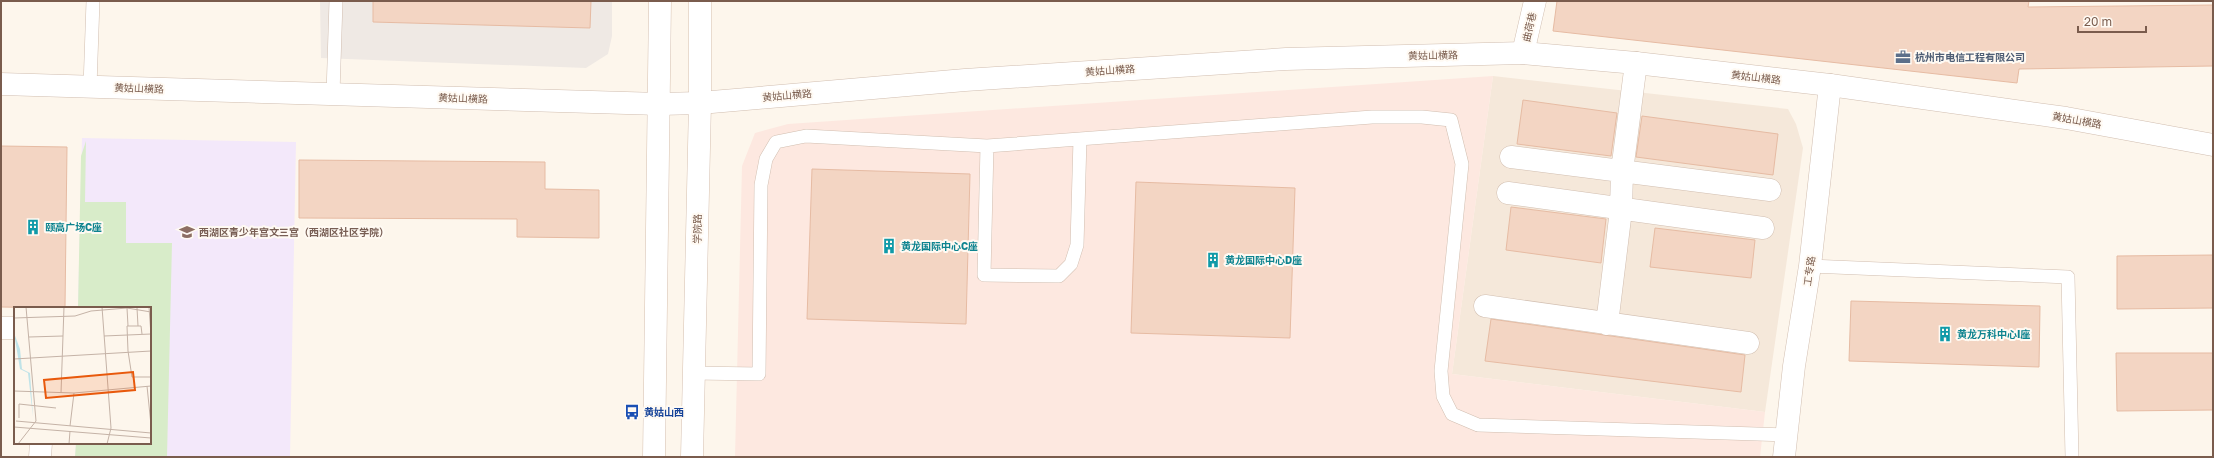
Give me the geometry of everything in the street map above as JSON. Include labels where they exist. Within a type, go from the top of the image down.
[{"type":"street","points":[[654,457],[660,104],[660,1]]},
{"type":"street","name":"学院路","points":[[692,457],[700,103],[700,1]]},
{"type":"street","name":"曲荷巷","points":[[1523,53],[1535,1]]},
{"type":"street","name":"黄姑山横路","points":[[1,84],[660,104],[700,103],[965,80],[1286,59],[1523,53],[1636,63],[1830,86],[2066,118],[2213,145]]},
{"type":"street","points":[[1608,324],[1621,210],[1622,171],[1636,63]]},
{"type":"street","name":"工专路","points":[[1784,457],[1794,366],[1810,266],[1830,86]]},
{"type":"street","points":[[1511,158],[1770,190]]},
{"type":"street","points":[[1508,193],[1621,210],[1763,228]]},
{"type":"street","points":[[1485,306],[1748,343]]},
{"type":"street","points":[[1,328],[14,328]]},
{"type":"street","points":[[40,457],[41,444]]},
{"type":"lane","points":[[90,87],[93,1]]},
{"type":"lane","points":[[332,94],[336,1]]},
{"type":"lane","points":[[694,373],[759,374],[761,185],[766,159],[776,142],[806,136],[987,146],[1372,117],[1422,116],[1450,120],[1462,164],[1441,371],[1443,396],[1452,414],[1478,425],[1786,435]]},
{"type":"lane","points":[[987,146],[984,275],[1060,276],[1071,264],[1077,245],[1080,139]]},
{"type":"lane","points":[[1810,266],[2068,278],[2072,457]]},
{"type":"shaded area","points":[[320,1],[612,1],[612,36],[608,54],[586,68],[321,58]]},
{"type":"shaded area","points":[[1493,76],[1788,109],[1796,124],[1803,148],[1765,412],[1452,374]]},
{"type":"shaded area","points":[[1493,76],[1452,374],[1765,412],[1760,457],[735,457],[742,166],[755,133],[788,124]]},
{"type":"shaded area","name":"西湖区青少年宫文三宫（西湖区社区学院）","points":[[82,138],[296,142],[290,457],[75,457],[76,444],[151,444],[151,307],[78,307]]},
{"type":"green space","points":[[86,141],[85,202],[126,202],[126,243],[172,243],[167,457],[75,457],[76,444],[151,444],[151,307],[78,307],[81,156]]},
{"type":"building","points":[[373,1],[591,1],[590,28],[373,22]]},
{"type":"building","name":"杭州市电信工程有限公司","points":[[1557,1],[2029,1],[2028,7],[2213,5],[2213,66],[2019,69],[2017,83],[1553,31]]},
{"type":"building","points":[[1523,100],[1617,113],[1611,156],[1517,144]]},
{"type":"building","points":[[1642,116],[1778,134],[1773,175],[1636,157]]},
{"type":"building","name":"颐高广场C座","points":[[1,146],[67,147],[65,307],[1,307]]},
{"type":"building","points":[[299,160],[545,162],[545,189],[599,190],[599,238],[517,237],[517,219],[299,218]]},
{"type":"building","name":"黄龙国际中心C座","points":[[812,169],[970,174],[966,324],[807,319]]},
{"type":"building","name":"黄龙国际中心D座","points":[[1136,182],[1295,188],[1290,338],[1131,333]]},
{"type":"building","points":[[1511,207],[1606,219],[1601,263],[1506,250]]},
{"type":"building","points":[[1655,228],[1755,240],[1751,278],[1650,267]]},
{"type":"building","points":[[2213,255],[2213,308],[2117,309],[2117,256]]},
{"type":"building","name":"黄龙万科中心I座","points":[[1851,301],[2040,306],[2039,367],[1849,361]]},
{"type":"building","points":[[1491,319],[1745,355],[1741,392],[1485,361]]},
{"type":"building","points":[[2116,353],[2213,353],[2213,410],[2117,411]]},
{"type":"place","name":"杭州市电信工程有限公司","points":[[1903,57]]},
{"type":"place","name":"颐高广场C座","points":[[33,227]]},
{"type":"place","name":"西湖区青少年宫文三宫（西湖区社区学院）","points":[[187,232]]},
{"type":"place","name":"黄龙国际中心C座","points":[[889,246]]},
{"type":"place","name":"黄龙国际中心D座","points":[[1213,260]]},
{"type":"place","name":"黄龙万科中心I座","points":[[1945,334]]},
{"type":"place","name":"黄姑山西","points":[[632,412]]}]
